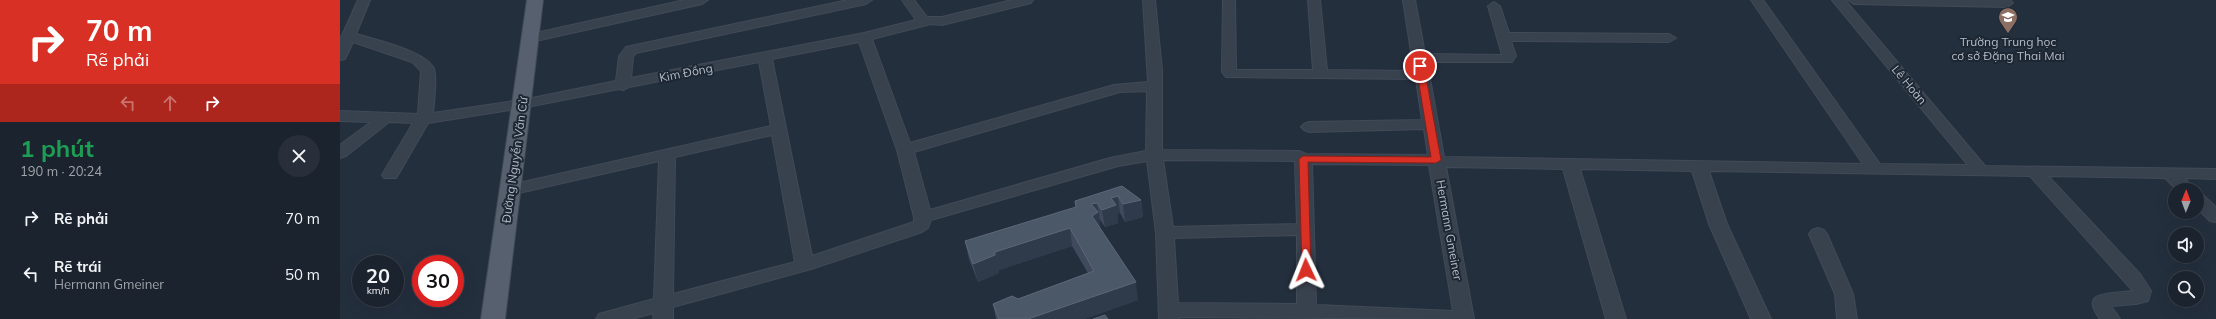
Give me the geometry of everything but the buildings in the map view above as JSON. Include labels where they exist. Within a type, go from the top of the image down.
[{"type":"main road","name":"Đường Nguyễn Văn Cừ","points":[[493,319],[522,104],[534,0]]},
{"type":"street","points":[[340,56],[364,0]]},
{"type":"street","points":[[641,14],[642,0]]},
{"type":"street","points":[[530,38],[702,0]]},
{"type":"street","points":[[623,86],[626,56],[632,50],[866,0]]},
{"type":"street","points":[[908,0],[928,21]]},
{"type":"street","points":[[976,9],[1000,0]]},
{"type":"street","name":"Kim Đồng","points":[[340,116],[423,119],[522,104],[623,86],[864,37],[928,21],[942,21],[976,9],[1027,0]]},
{"type":"street","points":[[1149,0],[1155,86],[1154,155],[1165,233],[1169,314],[1307,315],[1464,319]]},
{"type":"street","points":[[1229,0],[1229,73],[1421,75]]},
{"type":"street","points":[[1314,0],[1320,74]]},
{"type":"street","name":"Hermann Gmeiner","points":[[1409,0],[1464,319]]},
{"type":"street","points":[[1757,0],[1875,169]]},
{"type":"street","name":"Lê Hoàn","points":[[1838,0],[1980,170]]},
{"type":"street","points":[[1854,0],[2007,3]]},
{"type":"street","points":[[1419,58],[1505,60],[1509,56],[1494,6]]},
{"type":"street","points":[[349,36],[417,59],[424,64],[428,71],[423,119],[390,175]]},
{"type":"street","points":[[606,319],[663,311],[916,228],[922,224],[923,217],[905,150],[864,37]]},
{"type":"street","points":[[1504,37],[1669,38]]},
{"type":"street","points":[[765,57],[777,129],[805,264]]},
{"type":"street","points":[[905,150],[1119,88],[1155,86]]},
{"type":"street","points":[[340,153],[386,118]]},
{"type":"street","points":[[1309,127],[1431,124]]},
{"type":"street","points":[[510,190],[777,129]]},
{"type":"street","points":[[663,311],[667,154]]},
{"type":"street","points":[[923,217],[1116,161],[1154,155],[1292,156],[1303,159],[1570,164],[2216,174]]},
{"type":"street","points":[[1303,159],[1307,315]]},
{"type":"street","points":[[1570,164],[1616,319]]},
{"type":"street","points":[[1699,166],[1718,224],[1761,319]]},
{"type":"street","points":[[2034,171],[2133,278],[2142,291],[2141,296],[2137,298],[2113,298],[2102,303],[2102,307],[2110,319]]},
{"type":"street","points":[[2169,173],[2180,183]]},
{"type":"street","points":[[2204,206],[2216,217]]},
{"type":"street","points":[[1165,233],[1304,229]]},
{"type":"street","points":[[1818,234],[1844,294],[1847,319]]},
{"type":"place","name":"Trường Trung học cơ sở Đặng Thai Mai","points":[[2008,34]]},
{"type":"route","points":[[1306,270],[1303,159],[1436,160],[1420,66]]}]
